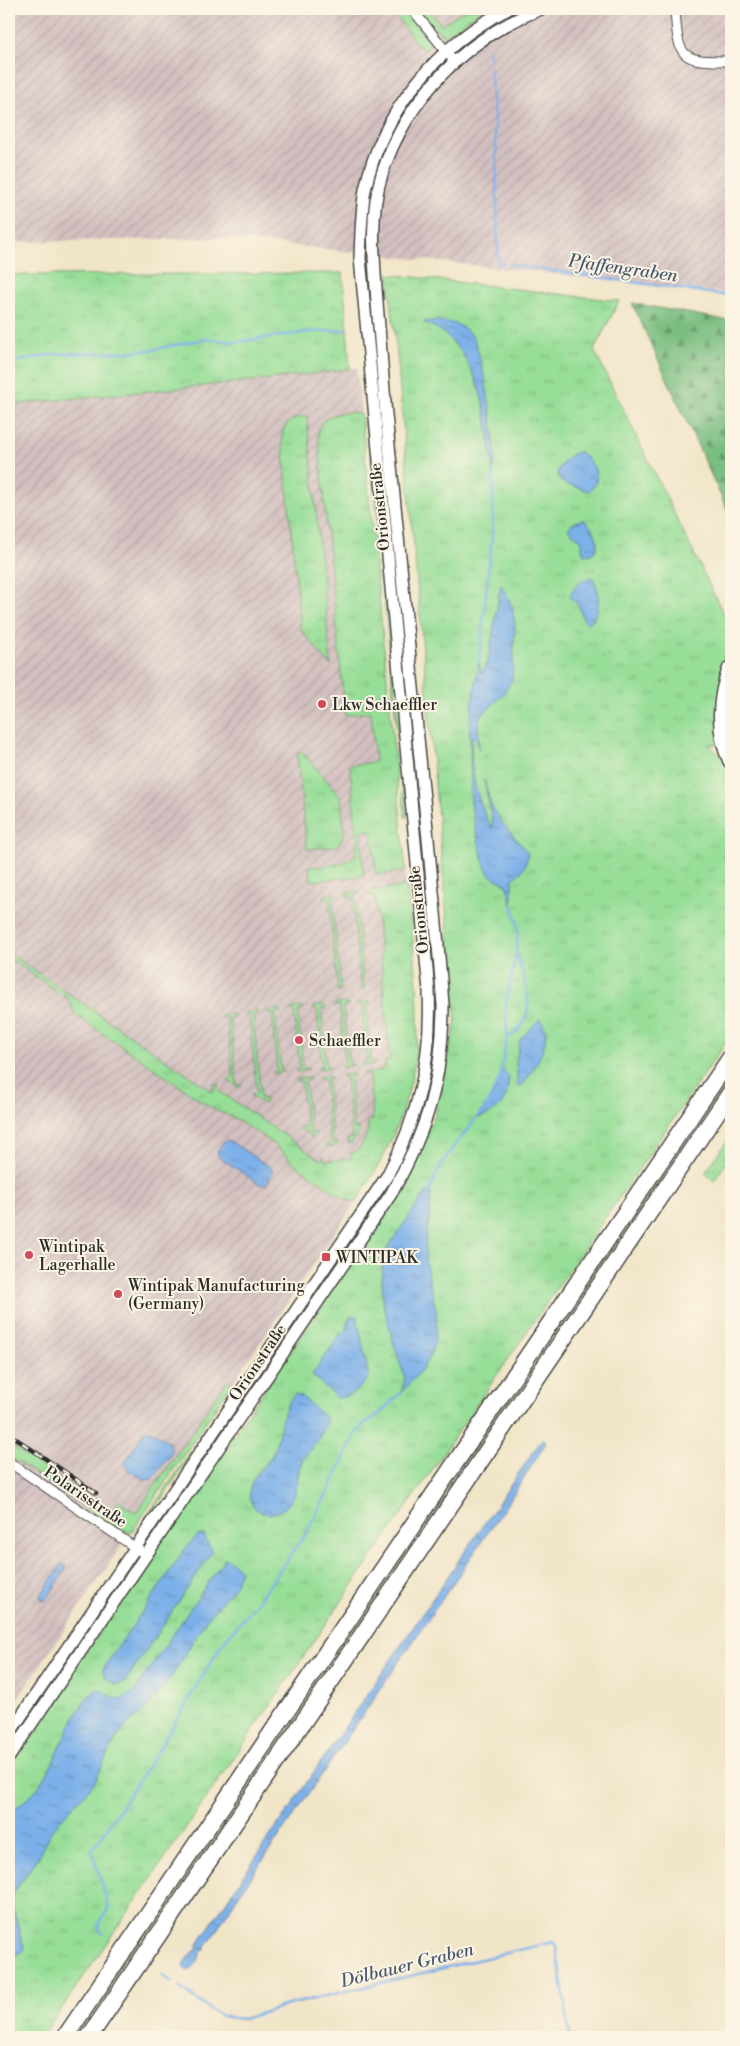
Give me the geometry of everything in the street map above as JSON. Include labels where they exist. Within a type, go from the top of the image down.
[{"type":"highway","points":[[731,669],[723,693],[722,708],[726,749],[731,760]]},
{"type":"highway","points":[[65,2037],[731,1056]]},
{"type":"highway","points":[[89,2037],[731,1092]]},
{"type":"street","points":[[412,9],[454,61]]},
{"type":"street","name":"Orionstraße","points":[[9,1734],[387,1176],[408,1133],[422,1088],[430,1036],[429,991],[360,258],[361,225],[365,190],[377,151],[392,120],[411,91],[446,52],[481,24],[508,9]]},
{"type":"street","name":"Orionstraße","points":[[9,1756],[391,1194],[414,1153],[429,1112],[435,1088],[443,1020],[442,986],[389,450],[373,226],[382,175],[403,126],[426,92],[454,61],[496,30],[519,17],[541,9]]},
{"type":"street","points":[[675,9],[679,45],[687,56],[700,61],[731,61]]},
{"type":"street","name":"Polarisstraße","points":[[9,1462],[146,1555]]},
{"type":"shaded area","points":[[9,9],[731,9],[731,293],[221,238],[9,242]]},
{"type":"shaded area","points":[[357,368],[416,983],[417,1038],[411,1083],[397,1128],[368,1184],[9,1711],[9,405],[261,380]]},
{"type":"shaded area","points":[[9,1426],[119,1501],[111,1513],[9,1444]]},
{"type":"green space","points":[[391,9],[403,9],[430,43],[425,51],[416,43]]},
{"type":"green space","points":[[419,9],[428,9],[441,25],[466,9],[483,9],[445,36],[431,25]]},
{"type":"green space","points":[[369,269],[437,976],[434,976],[366,270]]},
{"type":"green space","points":[[343,273],[350,369],[261,380],[9,405],[9,275]]},
{"type":"green space","points":[[388,274],[619,301],[594,350],[730,627],[731,625],[731,661],[728,666],[721,744],[709,745],[720,755],[731,770],[731,1035],[42,2037],[9,2037],[9,1766],[408,1178],[435,1114],[456,1021],[396,345]]},
{"type":"green space","points":[[632,303],[731,321],[731,518]]},
{"type":"green space","points":[[351,412],[361,415],[406,871],[376,875],[372,830],[360,831],[364,876],[311,881],[309,867],[342,864],[355,855],[357,842],[350,765],[375,762],[371,712],[345,715],[318,436],[321,424],[328,417]]},
{"type":"green space","points":[[307,416],[331,666],[301,630],[282,436],[284,427],[290,421]]},
{"type":"green space","points":[[367,418],[371,427],[408,817],[405,817]]},
{"type":"green space","points":[[297,753],[303,753],[341,797],[344,831],[342,839],[337,846],[307,849]]},
{"type":"green space","points":[[407,887],[417,987],[418,1020],[414,1069],[401,1116],[392,1138],[356,1202],[345,1199],[296,1165],[274,1144],[234,1118],[210,1107],[78,1018],[67,998],[9,958],[9,953],[213,1092],[213,1084],[220,1084],[216,1089],[321,1160],[324,1156],[325,1161],[351,1158],[351,1153],[362,1145],[368,1121],[373,1120],[369,1075],[363,1074],[380,1071],[385,1067],[385,1061],[390,1060],[375,896],[369,896],[369,891]]},
{"type":"green space","points":[[358,891],[360,894],[355,895],[364,989],[361,989],[352,896],[346,896],[347,892]]},
{"type":"green space","points":[[335,893],[338,896],[332,897],[341,991],[338,992],[329,899],[324,899],[324,896]]},
{"type":"green space","points":[[369,1001],[371,1004],[366,1004],[371,1062],[377,1063],[364,1066],[362,1063],[367,1062],[362,1005],[357,1005],[358,1002]]},
{"type":"green space","points":[[346,1003],[349,1005],[343,1006],[349,1064],[354,1065],[342,1068],[340,1065],[345,1064],[340,1006],[334,1006],[335,1004]]},
{"type":"green space","points":[[324,1005],[326,1008],[321,1009],[326,1066],[332,1067],[319,1070],[317,1068],[322,1067],[317,1009],[312,1009],[313,1006]]},
{"type":"green space","points":[[301,1007],[303,1010],[298,1011],[303,1068],[309,1069],[297,1072],[295,1070],[300,1069],[294,1011],[289,1011],[290,1009]]},
{"type":"green space","points":[[278,1009],[281,1012],[275,1013],[281,1071],[286,1071],[274,1074],[272,1072],[277,1071],[272,1013],[266,1013],[267,1011]]},
{"type":"green space","points":[[256,1011],[258,1014],[253,1015],[261,1099],[266,1099],[264,1104],[251,1096],[251,1094],[257,1093],[249,1015],[244,1015],[245,1013]]},
{"type":"green space","points":[[233,1014],[235,1016],[230,1017],[237,1085],[242,1085],[240,1088],[227,1080],[233,1078],[227,1017],[221,1018],[222,1015]]},
{"type":"green space","points":[[353,1074],[355,1076],[350,1077],[354,1128],[360,1128],[352,1143],[349,1144],[347,1139],[352,1138],[346,1077],[341,1077],[342,1075]]},
{"type":"green space","points":[[321,1076],[332,1077],[327,1079],[333,1143],[339,1143],[337,1146],[327,1147],[325,1145],[330,1144],[324,1079],[318,1079]]},
{"type":"green space","points":[[308,1077],[310,1080],[305,1081],[310,1133],[315,1132],[313,1138],[300,1127],[306,1126],[301,1081],[296,1081],[297,1079]]},
{"type":"green space","points":[[731,1135],[731,1155],[714,1181],[705,1173]]},
{"type":"green space","points":[[287,1313],[142,1528],[136,1532],[284,1316]]},
{"type":"green space","points":[[227,1381],[232,1383],[131,1533],[110,1525],[9,1456],[9,1444],[110,1513],[119,1501],[136,1513]]},
{"type":"water","points":[[423,322],[446,322],[462,327],[472,336],[476,345],[491,416],[495,450],[493,471],[489,433],[475,377],[455,345],[439,330]]},
{"type":"water","points":[[579,452],[584,455],[595,470],[596,482],[588,491],[561,482],[557,473],[571,455]]},
{"type":"water","points":[[582,519],[595,533],[597,540],[596,550],[591,554],[584,555],[582,541],[568,529],[572,524]]},
{"type":"water","points":[[592,577],[597,588],[598,609],[592,620],[587,623],[583,619],[578,604],[570,598],[572,591],[578,584]]},
{"type":"water","points":[[501,584],[512,606],[515,625],[512,679],[505,692],[482,715],[478,723],[479,749],[476,738],[472,737],[471,750],[475,784],[492,829],[492,818],[484,780],[491,805],[501,821],[528,853],[524,868],[512,880],[512,905],[506,884],[489,874],[485,867],[471,803],[470,728],[472,704],[479,662],[482,674],[488,661]]},
{"type":"water","points":[[540,1019],[546,1035],[545,1044],[533,1070],[523,1085],[518,1086],[516,1062],[520,1039]]},
{"type":"water","points":[[502,1069],[509,1077],[505,1099],[493,1112],[478,1118],[493,1095]]},
{"type":"water","points":[[228,1140],[270,1167],[273,1172],[266,1185],[259,1184],[219,1157],[217,1153],[223,1142]]},
{"type":"water","points":[[430,1191],[431,1199],[425,1258],[436,1309],[435,1336],[426,1362],[401,1393],[405,1378],[383,1302],[383,1262],[388,1247],[425,1193]]},
{"type":"water","points":[[351,1316],[357,1316],[369,1377],[356,1391],[342,1398],[337,1398],[312,1375],[340,1334],[344,1334]]},
{"type":"water","points":[[295,1394],[301,1396],[327,1421],[317,1441],[301,1463],[294,1496],[291,1501],[280,1511],[266,1513],[254,1507],[250,1494],[251,1485],[274,1451],[286,1407]]},
{"type":"water","points":[[145,1430],[151,1430],[171,1444],[171,1454],[152,1479],[145,1480],[128,1470],[125,1462]]},
{"type":"water","points":[[542,1439],[546,1443],[500,1515],[235,1901],[205,1949],[201,1950],[200,1957],[196,1963],[186,1971],[183,1966],[187,1958],[198,1949],[197,1946],[203,1936],[285,1814],[292,1808],[294,1801]]},
{"type":"water","points":[[198,1535],[204,1535],[212,1552],[125,1682],[117,1685],[109,1681],[103,1669],[186,1548]]},
{"type":"water","points":[[225,1558],[235,1564],[240,1570],[236,1585],[206,1620],[171,1678],[146,1709],[128,1724],[118,1736],[95,1782],[51,1831],[36,1861],[16,1889],[11,1900],[24,1949],[9,1961],[9,1814],[31,1795],[42,1782],[76,1715],[91,1693],[99,1689],[113,1698],[121,1699],[130,1695],[135,1690]]},
{"type":"water","points":[[62,1564],[66,1566],[66,1569],[48,1598],[44,1601],[42,1600],[40,1596]]},
{"type":"waterway","name":"Pfaffengraben","points":[[489,51],[490,60]]},
{"type":"waterway","name":"Pfaffengraben","points":[[490,68],[496,146],[498,263],[503,263]]},
{"type":"waterway","name":"Pfaffengraben","points":[[511,265],[731,296]]},
{"type":"waterway","points":[[9,363],[54,354],[151,350],[205,339],[236,342],[308,332],[345,330]]},
{"type":"waterway","points":[[479,662],[493,526],[493,471]]},
{"type":"waterway","points":[[430,1191],[437,1171],[451,1150],[487,1105],[500,1077],[507,1037],[506,1002],[516,954],[518,927],[512,905]]},
{"type":"waterway","points":[[508,1037],[518,1030],[524,1021],[527,1011],[528,1000],[524,977],[517,955]]},
{"type":"waterway","points":[[103,1934],[98,1928],[99,1923],[109,1908],[92,1851],[154,1757],[222,1644],[255,1605],[305,1535],[355,1435],[365,1423],[378,1415],[401,1393]]},
{"type":"waterway","name":"Dölbauer Graben","points":[[179,1987],[222,2016],[243,2019],[284,2006],[553,1942],[556,1945],[570,2037]]},
{"type":"waterway","points":[[162,1975],[172,1982]]},
{"type":"railway","points":[[9,1434],[96,1493]]},
{"type":"place","name":"Lkw Schaeffler","points":[[322,704]]},
{"type":"place","name":"Schaeffler","points":[[299,1040]]},
{"type":"place","name":"Wintipak Lagerhalle","points":[[29,1255]]},
{"type":"place","name":"WINTIPAK","points":[[326,1257]]},
{"type":"place","name":"Wintipak Manufacturing (Germany)","points":[[118,1294]]}]
